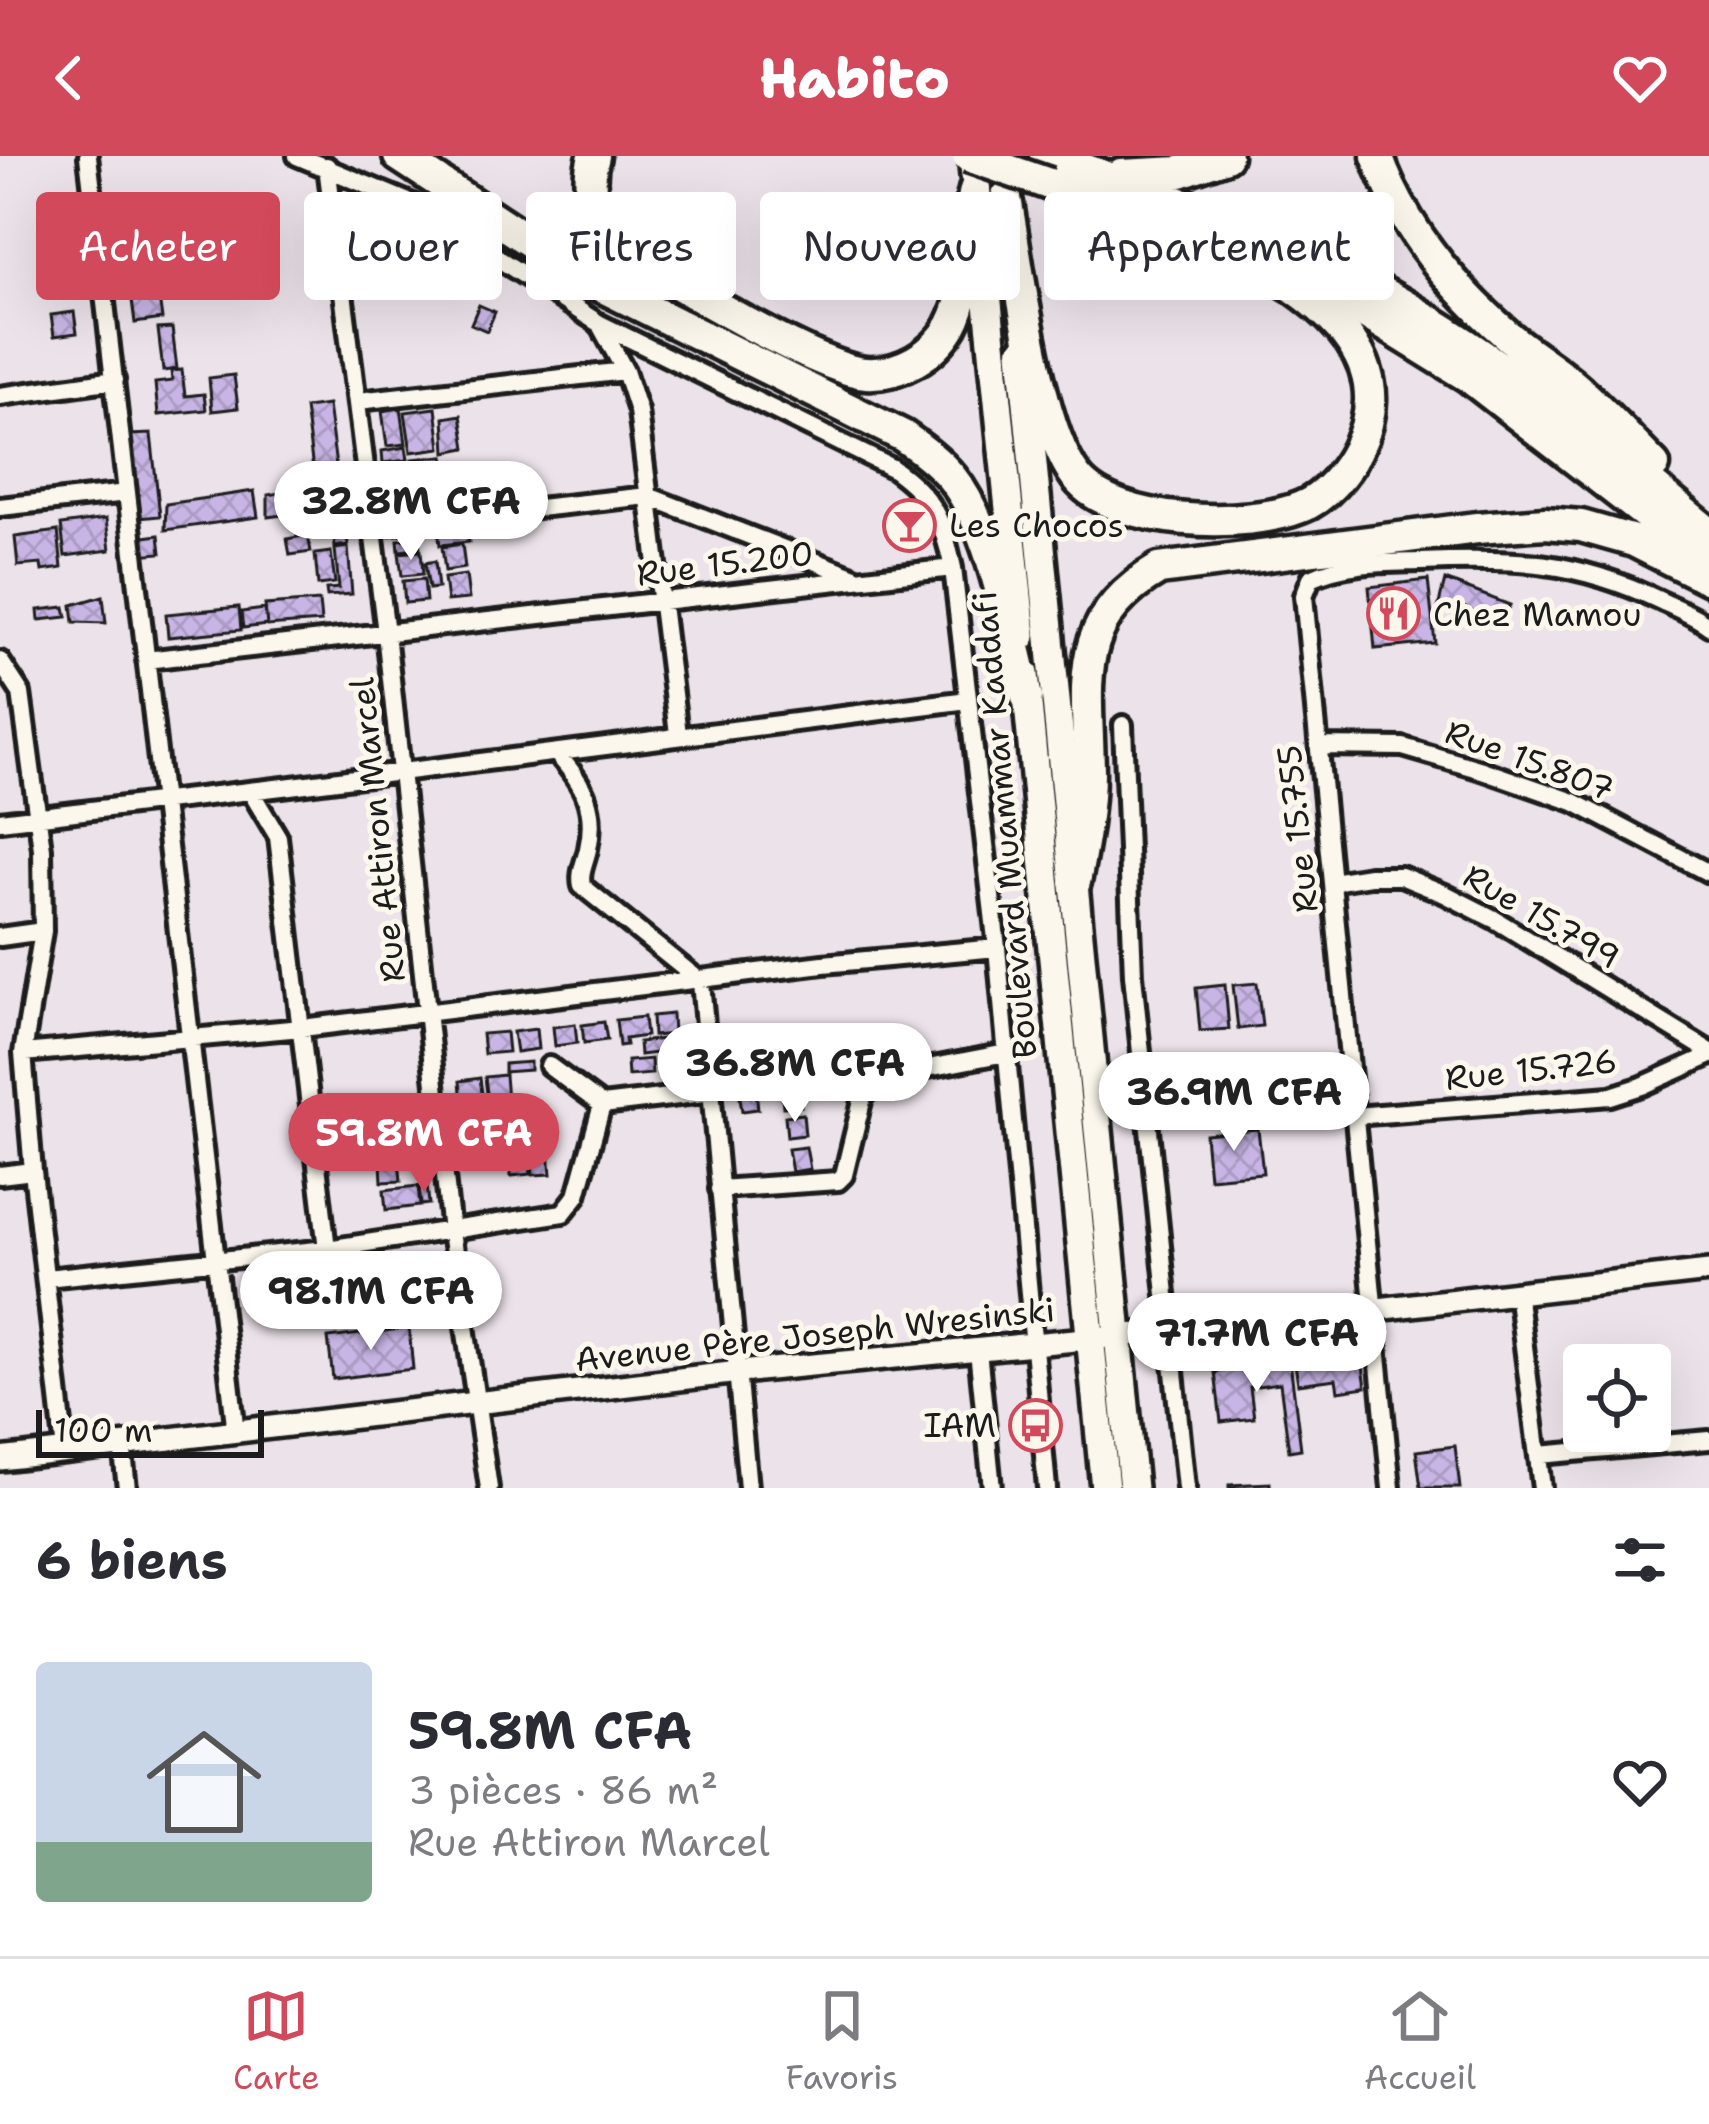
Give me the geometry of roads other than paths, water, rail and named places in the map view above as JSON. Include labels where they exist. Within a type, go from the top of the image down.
[{"type":"highway","points":[[399,156],[587,279],[902,436],[928,454],[953,478],[982,532],[1027,697]]},
{"type":"highway","points":[[594,156],[591,197],[606,232],[620,248],[827,363],[870,374],[886,373],[919,359],[951,325],[962,289],[967,219],[975,190]]},
{"type":"highway","points":[[970,156],[1098,174],[1180,172],[1226,156]]},
{"type":"highway","points":[[1377,156],[1418,238],[1453,281],[1507,335],[1580,390],[1709,520]]},
{"type":"highway","points":[[1046,166],[1104,192]]},
{"type":"highway","points":[[1098,174],[1225,218],[1370,286],[1539,396],[1709,532]]},
{"type":"highway","points":[[1020,269],[1049,417],[1061,451],[1077,478],[1116,508],[1155,516],[1273,515],[1304,507],[1326,490],[1354,456],[1370,408],[1365,369],[1352,340],[1311,300]]},
{"type":"highway","points":[[1342,300],[1469,377],[1709,563]]},
{"type":"highway","points":[[1076,882],[1089,776],[1090,649],[1117,598],[1159,569],[1545,523],[1581,526],[1634,542],[1709,579]]},
{"type":"main road","name":"Boulevard Muammar Kaddafi","points":[[970,156],[1102,1336],[1132,1488]]},
{"type":"main road","name":"Boulevard Muammar Kaddafi","points":[[1003,156],[1006,192]]},
{"type":"main road","name":"Boulevard Muammar Kaddafi","points":[[1016,300],[1076,882],[1102,1336],[1105,1488]]},
{"type":"street","points":[[88,156],[236,1432]]},
{"type":"street","points":[[297,156],[386,192]]},
{"type":"street","name":"Rue Attiron Marcel","points":[[327,166],[331,192]]},
{"type":"street","points":[[502,261],[600,324],[892,468],[922,489],[944,525],[997,948],[1047,1488]]},
{"type":"street","name":"Rue Attiron Marcel","points":[[345,300],[451,1232],[489,1488]]},
{"type":"street","points":[[600,324],[626,371],[638,411],[678,734]]},
{"type":"street","points":[[358,401],[626,371]]},
{"type":"street","points":[[0,396],[115,380]]},
{"type":"street","points":[[0,507],[127,493]]},
{"type":"street","points":[[373,526],[648,496],[855,577]]},
{"type":"street","name":"Rue 15.755","points":[[1391,1488],[1304,596],[1311,578],[1330,569],[1401,562],[1527,561],[1585,570],[1639,590],[1709,626]]},
{"type":"street","name":"Rue 15.200","points":[[146,660],[953,568]]},
{"type":"street","points":[[0,661],[21,693],[29,733],[45,892],[23,1052],[64,1451]]},
{"type":"street","points":[[0,820],[251,793],[968,700]]},
{"type":"street","points":[[1124,725],[1133,975],[1186,1488]]},
{"type":"street","name":"Rue 15.807","points":[[1319,746],[1403,747],[1482,770],[1574,802],[1709,873]]},
{"type":"street","points":[[557,754],[587,790],[591,806],[582,886],[701,982],[748,1488]]},
{"type":"street","points":[[251,793],[278,837],[327,1249]]},
{"type":"street","name":"Rue 15.799","points":[[1332,882],[1401,876],[1445,894],[1494,919],[1709,1053]]},
{"type":"street","points":[[0,937],[43,931]]},
{"type":"street","points":[[23,1052],[302,1028],[823,964],[997,948]]},
{"type":"street","points":[[719,1189],[838,1181],[844,1174],[863,1097],[880,1077],[1006,1053]]},
{"type":"street","name":"Rue 15.726","points":[[1354,1116],[1611,1096],[1709,1053]]},
{"type":"street","points":[[549,1066],[602,1105],[712,1092]]},
{"type":"street","points":[[46,1278],[327,1249],[563,1213],[577,1195],[602,1105]]},
{"type":"street","points":[[0,1175],[33,1171]]},
{"type":"street","name":"Avenue Père Joseph Wresinski","points":[[0,1459],[739,1372],[1709,1271]]},
{"type":"street","points":[[1517,1291],[1542,1488]]},
{"type":"street","points":[[978,1350],[992,1488]]},
{"type":"street","points":[[1538,1455],[1709,1440]]},
{"type":"street","points":[[122,1444],[127,1488]]},
{"type":"place","name":"Les Chocos","points":[[910,525]]},
{"type":"place","name":"Chez Mamou","points":[[1394,614]]},
{"type":"place","name":"IAM","points":[[1035,1425]]}]
